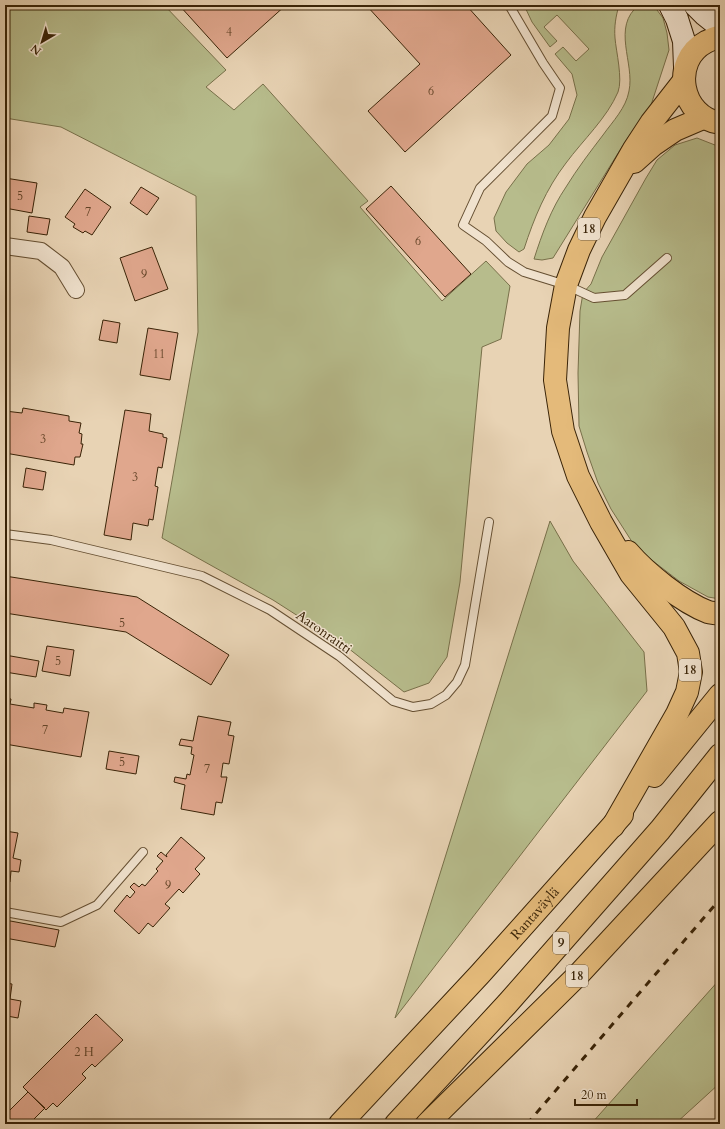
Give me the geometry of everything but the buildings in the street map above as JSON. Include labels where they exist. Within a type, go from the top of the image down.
[{"type":"highway","name":"18","points":[[613,826],[677,714],[688,692],[691,672],[688,653],[674,628],[631,574],[601,522],[578,476],[563,431],[555,380],[558,328],[566,285],[579,250],[595,217],[634,149],[684,74],[690,57],[700,45],[716,37],[720,37]]},
{"type":"highway","points":[[684,74],[689,102],[714,122]]},
{"type":"highway","points":[[619,177],[653,145],[674,130],[714,122]]},
{"type":"highway","points":[[601,522],[634,558],[666,586],[693,604],[709,612],[720,614]]},
{"type":"highway","name":"Rantaväylä","points":[[340,1124],[480,974],[613,826],[720,695]]},
{"type":"highway","name":"9","points":[[396,1124],[507,1004],[618,878],[660,830],[720,755]]},
{"type":"highway","name":"18","points":[[427,1124],[579,974],[720,822]]},
{"type":"main road","points":[[670,5],[677,19],[684,41],[684,74]]},
{"type":"main road","points":[[695,5],[720,27]]},
{"type":"street","points":[[5,246],[41,251],[62,267],[76,290]]},
{"type":"lane","points":[[509,5],[543,63],[560,88],[552,116],[480,188],[463,225],[486,241],[508,262],[524,272],[566,285],[594,298],[624,295],[667,258]]},
{"type":"lane","name":"Aaronraitti","points":[[5,534],[51,540],[202,576],[270,610],[338,656],[393,701],[413,708],[431,704],[446,695],[457,682],[465,665],[489,522]]},
{"type":"lane","points":[[5,912],[61,922],[97,904],[143,852]]},
{"type":"green space","points":[[5,5],[164,5],[226,70],[206,87],[234,110],[263,84],[368,201],[360,207],[442,301],[486,261],[510,286],[501,339],[482,347],[460,582],[447,657],[429,683],[404,692],[348,648],[273,600],[162,538],[198,332],[196,196],[61,127],[5,118]]},
{"type":"green space","points":[[524,5],[619,5],[615,34],[620,80],[618,92],[608,111],[566,163],[552,183],[536,215],[524,249],[519,252],[507,243],[496,231],[494,218],[506,192],[527,164],[549,145],[569,119],[577,95],[572,74],[555,54],[563,47],[576,61],[589,49],[557,15],[544,27],[557,41],[550,47],[532,22]]},
{"type":"green space","points":[[639,5],[654,6],[663,18],[667,33],[669,50],[651,105],[625,142],[553,258],[542,260],[534,259],[547,222],[561,195],[579,167],[619,114],[625,103],[629,91],[630,80],[625,34],[626,24],[631,14]]},
{"type":"green space","points":[[697,138],[720,147],[720,599],[708,597],[679,581],[636,548],[611,509],[598,483],[579,426],[578,373],[580,311],[583,293],[591,284],[602,257],[657,160],[675,145]]},
{"type":"green space","points":[[550,521],[573,561],[644,652],[647,691],[395,1018]]},
{"type":"green space","points":[[720,979],[720,1083],[675,1124],[591,1124]]},
{"type":"railway","points":[[527,1124],[720,899]]}]
